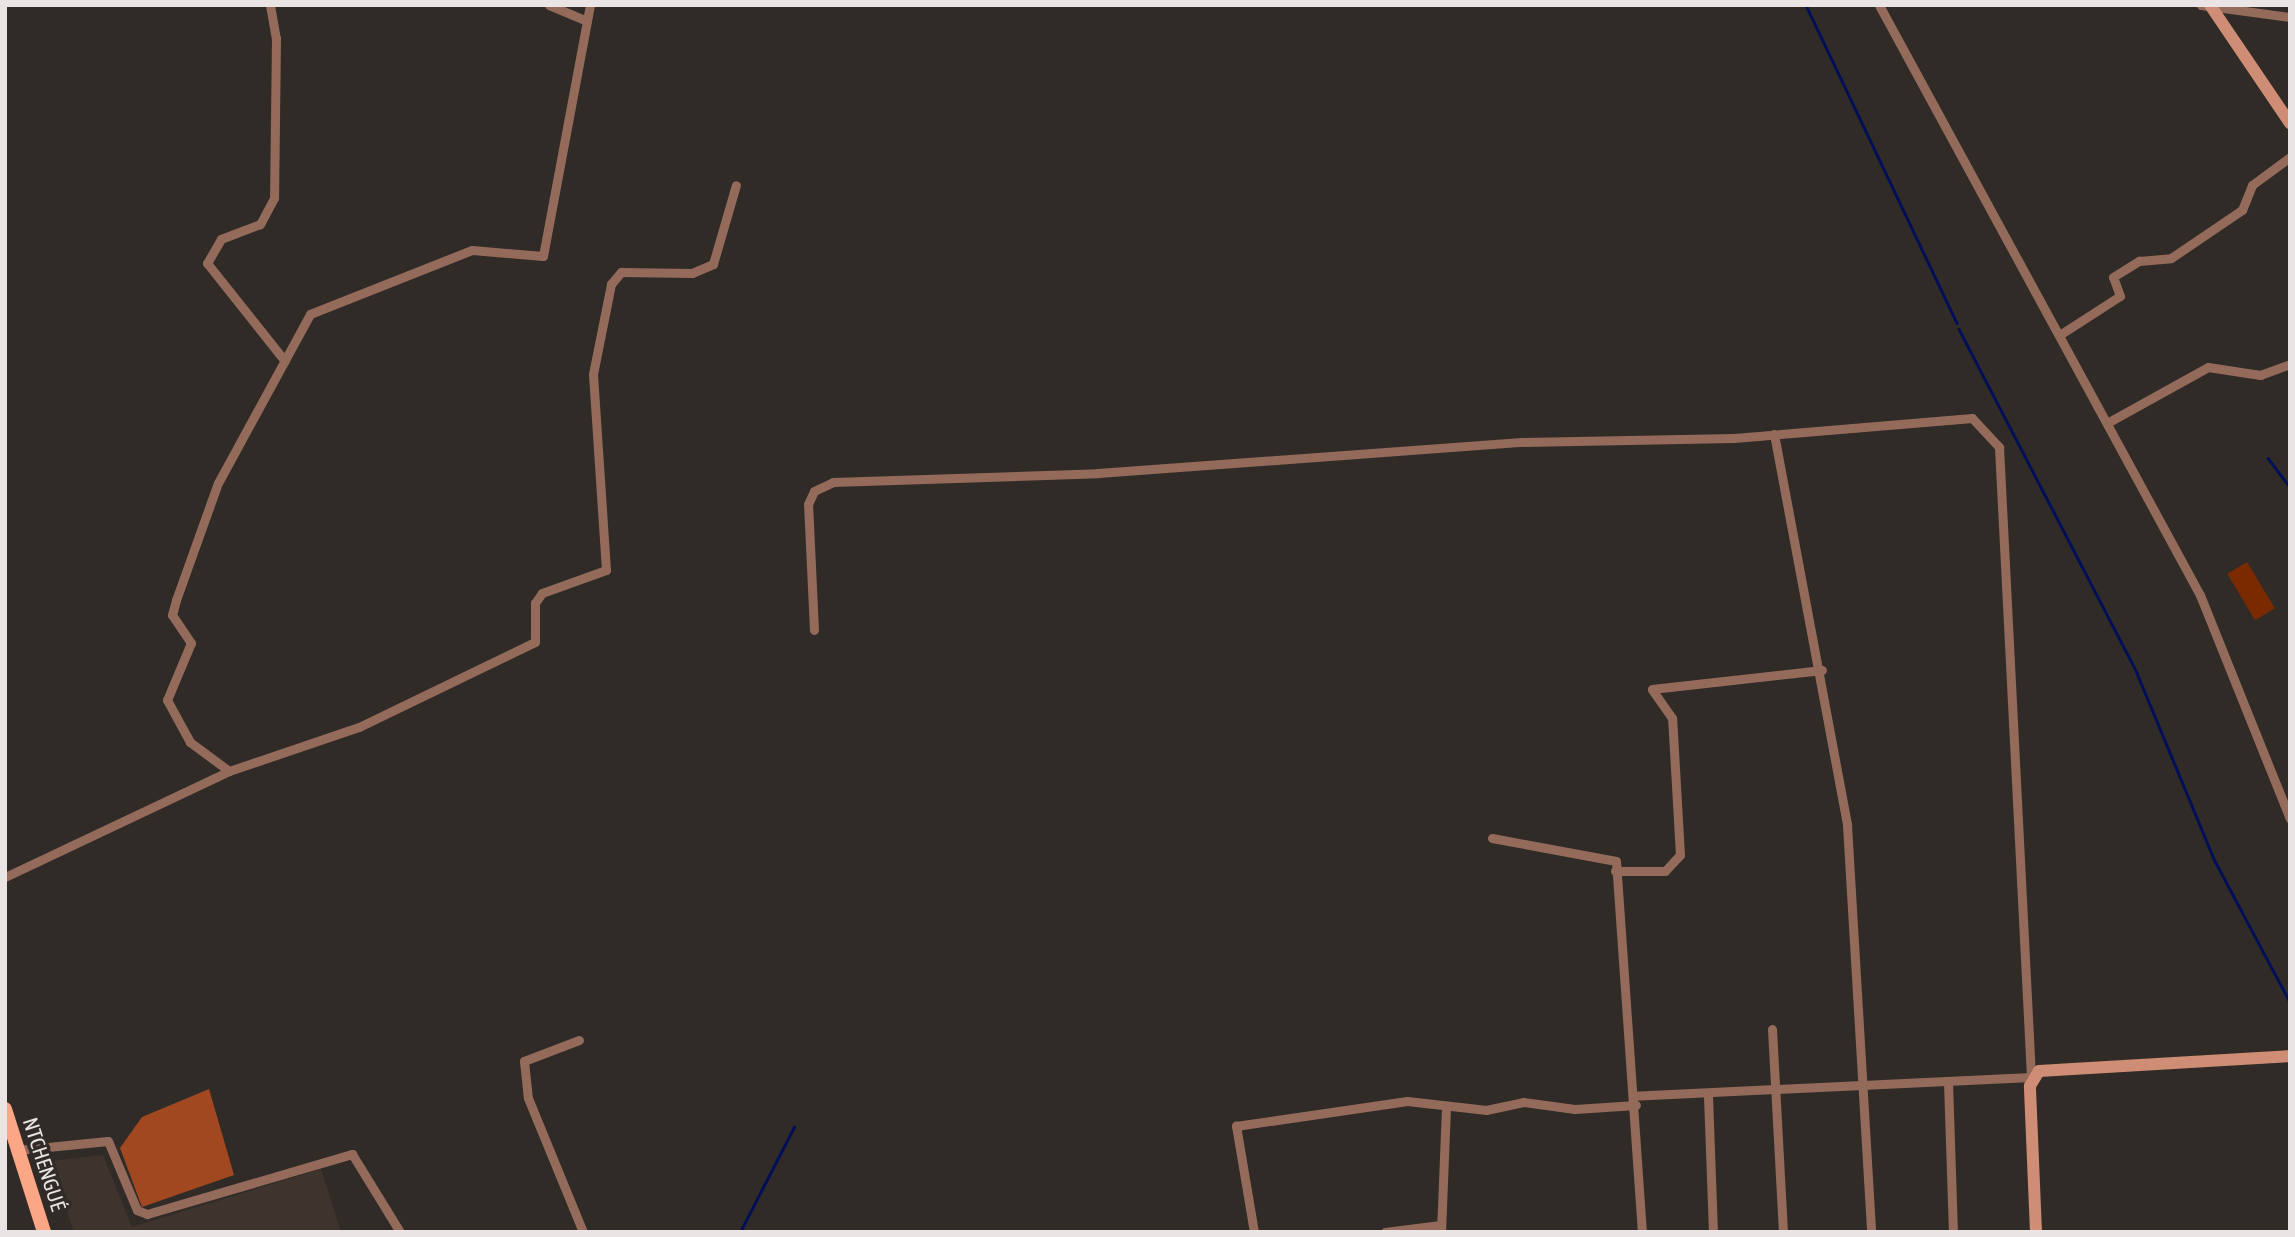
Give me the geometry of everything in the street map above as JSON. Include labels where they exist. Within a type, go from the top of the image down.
[{"type":"main road","name":"NTCHENGUÉ","points":[[5,1110],[44,1232]]},
{"type":"street","points":[[270,5],[276,38],[274,198],[260,224],[221,239],[207,263],[285,361]]},
{"type":"street","points":[[549,5],[587,21]]},
{"type":"street","points":[[229,771],[198,750],[171,716],[168,690],[191,643],[172,615],[218,483],[310,314],[395,276],[472,250],[543,256],[590,5]]},
{"type":"street","points":[[1879,5],[1891,37],[2061,334],[2200,595],[2290,819]]},
{"type":"street","points":[[2201,5],[2290,17]]},
{"type":"street","points":[[2210,6],[2290,123]]},
{"type":"street","points":[[2061,334],[2120,296],[2113,278],[2139,261],[2171,258],[2242,210],[2252,185],[2290,157]]},
{"type":"street","points":[[5,877],[229,771],[359,727],[535,642],[535,603],[542,593],[604,574],[593,374],[611,284],[621,272],[692,273],[713,264],[736,185]]},
{"type":"street","points":[[2107,423],[2208,367],[2260,375],[2290,364]]},
{"type":"street","points":[[814,630],[808,503],[814,491],[833,482],[1098,473],[1522,442],[1774,434],[1972,418],[1999,447],[2031,1077],[2036,1232]]},
{"type":"street","points":[[1774,434],[1822,670],[1847,825],[1865,1090],[1871,1232]]},
{"type":"street","points":[[1615,871],[1665,872],[1680,855],[1672,718],[1652,689],[1822,670]]},
{"type":"street","points":[[1492,838],[1616,861],[1635,1101],[1642,1232]]},
{"type":"street","points":[[1772,1029],[1783,1232]]},
{"type":"street","points":[[579,1040],[524,1061],[528,1098],[583,1232]]},
{"type":"street","points":[[1254,1232],[1236,1126],[1407,1101],[1446,1106],[1635,1101],[1865,1090],[2031,1077],[2050,1069],[2290,1056]]},
{"type":"street","points":[[1948,1082],[1953,1232]]},
{"type":"street","points":[[1708,1096],[1713,1232]]},
{"type":"street","points":[[1385,1232],[1441,1228],[1446,1106]]},
{"type":"street","points":[[18,1150],[108,1141],[137,1210],[147,1214],[352,1154],[400,1232]]},
{"type":"shaded area","points":[[2247,562],[2275,608],[2255,620],[2227,574]]},
{"type":"shaded area","points":[[209,1089],[234,1175],[142,1207],[120,1148],[142,1117]]},
{"type":"shaded area","points":[[103,1155],[132,1227],[321,1169],[341,1232],[74,1232],[50,1161]]},
{"type":"waterway","points":[[1806,5],[1957,323]]},
{"type":"waterway","points":[[1959,329],[2137,673],[2215,861],[2290,1002]]},
{"type":"waterway","points":[[2268,458],[2290,487]]},
{"type":"waterway","points":[[740,1232],[794,1127]]}]
